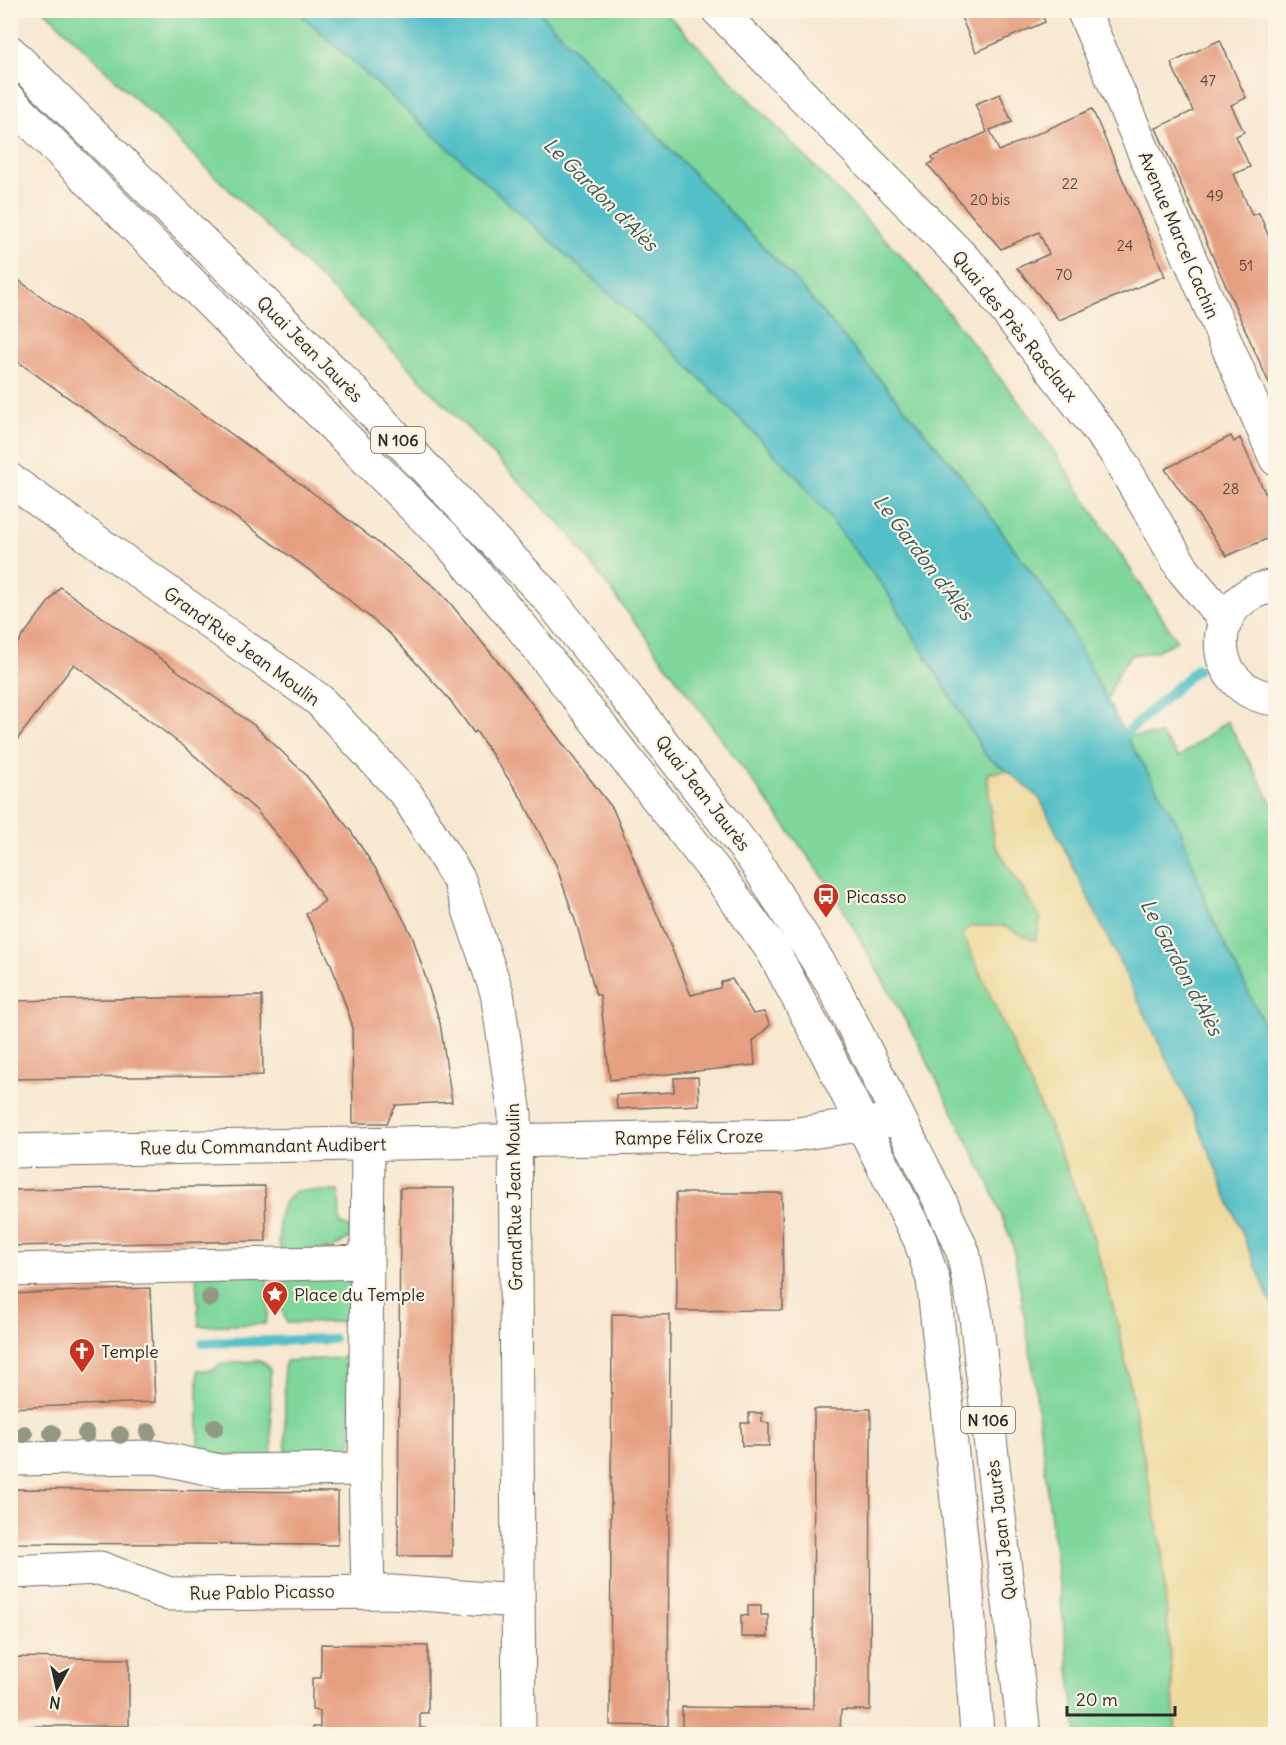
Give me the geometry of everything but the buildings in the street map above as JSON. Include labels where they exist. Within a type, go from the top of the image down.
[{"type":"main road","name":"Quai des Près Rasclaux","points":[[718,10],[974,269],[1114,450],[1184,571],[1225,620]]},
{"type":"main road","name":"Avenue Marcel Cachin","points":[[1083,10],[1275,459]]},
{"type":"main road","name":"Quai Jean Jaurès","points":[[10,52],[347,385],[551,601],[753,858],[834,987],[963,1252],[976,1317],[1024,1734]]},
{"type":"main road","name":"Quai Jean Jaurès","points":[[10,100],[448,541],[520,625],[719,876],[773,951],[829,1055],[861,1125],[920,1240],[933,1280],[967,1592],[977,1734]]},
{"type":"main road","name":"Grand'Rue Jean Moulin","points":[[10,480],[320,700],[407,795],[459,880],[497,993],[515,1114],[519,1734]]},
{"type":"main road","points":[[1275,586],[1248,594],[1234,605],[1225,620],[1221,635],[1221,652],[1226,668],[1235,681],[1248,692],[1275,699]]},
{"type":"main road","name":"Rampe Félix Croze","points":[[516,1141],[791,1136],[898,1119]]},
{"type":"main road","name":"Rue du Commandant Audibert","points":[[10,1151],[516,1141]]},
{"type":"main road","points":[[368,1144],[365,1468],[368,1591]]},
{"type":"main road","points":[[10,1270],[367,1262]]},
{"type":"main road","points":[[10,1459],[156,1457],[220,1471],[365,1468]]},
{"type":"main road","name":"Rue Pablo Picasso","points":[[10,1572],[100,1568],[169,1594],[368,1591],[518,1601]]},
{"type":"main road","name":"N 106","points":[[967,1592],[1003,1734]]},
{"type":"green space","points":[[45,11],[297,11],[682,360],[801,481],[885,589],[987,757],[1008,771],[987,773],[994,843],[1041,919],[1035,942],[1003,926],[1051,1130],[1090,1226],[1118,1324],[1162,1549],[1176,1734],[1077,1734],[1033,1370],[1013,1245],[990,1186],[918,1043],[830,886],[568,532],[357,314]]},
{"type":"green space","points":[[538,11],[664,11],[911,266],[1034,421],[1177,641],[1154,652],[1131,655],[1119,671],[1107,700],[1063,616],[957,470],[796,281]]},
{"type":"green space","points":[[1227,721],[1275,809],[1275,1047],[1210,914],[1180,828],[1126,736],[1161,735],[1179,757]]},
{"type":"green space","points":[[296,1191],[339,1191],[340,1223],[351,1228],[349,1238],[332,1249],[280,1252],[279,1218],[284,1204]]},
{"type":"green space","points":[[281,1271],[340,1273],[351,1280],[351,1322],[287,1323],[282,1310]]},
{"type":"green space","points":[[267,1272],[268,1313],[265,1324],[199,1326],[196,1273]]},
{"type":"green space","points":[[350,1353],[351,1448],[348,1453],[286,1463],[284,1369],[286,1361],[342,1358]]},
{"type":"green space","points":[[259,1361],[266,1364],[270,1370],[272,1462],[203,1453],[198,1449],[198,1370],[213,1370],[221,1363]]},
{"type":"sand","points":[[1008,771],[1040,799],[1090,900],[1193,1113],[1275,1313],[1275,1734],[1176,1734],[1162,1549],[1118,1324],[1090,1226],[1051,1130],[962,933],[971,926],[1003,926],[1035,941],[1041,919],[994,843],[987,773]]},
{"type":"water","name":"Le Gardon d'Alès","points":[[297,11],[538,11],[796,281],[957,470],[1063,616],[1126,736],[1180,828],[1210,914],[1275,1047],[1275,1313],[1193,1113],[1040,799],[1008,771],[987,757],[885,589],[801,481],[682,360]]},
{"type":"waterway","points":[[1115,743],[1197,669]]},
{"type":"waterway","points":[[203,1343],[333,1339]]},
{"type":"place","name":"Picasso","points":[[826,919]]},
{"type":"place","name":"Place du Temple","points":[[275,1317]]},
{"type":"place","name":"Temple","points":[[82,1374]]}]
